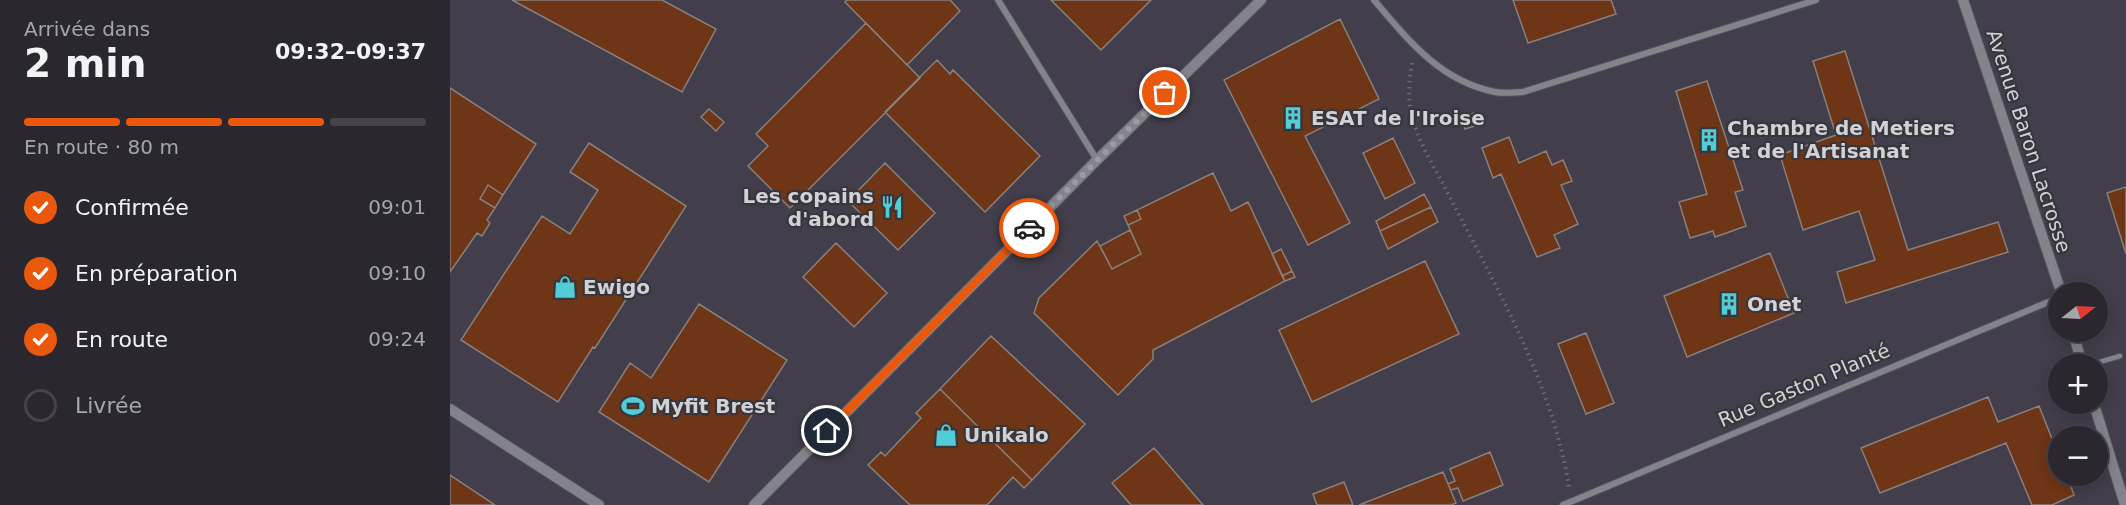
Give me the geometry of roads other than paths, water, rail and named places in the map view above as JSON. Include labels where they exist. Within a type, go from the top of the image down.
[{"type":"street","points":[[998,0],[1096,160]]},
{"type":"street","points":[[754,505],[1096,160],[1261,0]]},
{"type":"street","points":[[1374,0],[1414,48],[1445,72],[1497,93],[1524,92],[1816,0]]},
{"type":"street","name":"Avenue Baron Lacrosse","points":[[1963,0],[2058,282]]},
{"type":"street","name":"Rue Gaston Planté","points":[[1563,505],[2048,302]]},
{"type":"street","points":[[450,409],[599,505]]},
{"type":"street","points":[[2097,414],[2125,505]]},
{"type":"lane","points":[[2108,360],[2120,356]]},
{"type":"place","name":"ESAT de l'Iroise","points":[[1293,118]]},
{"type":"place","name":"Chambre de Metiers et de l'Artisanat","points":[[1709,140]]},
{"type":"place","name":"Les copains d'abord","points":[[892,207]]},
{"type":"place","name":"Ewigo","points":[[565,287]]},
{"type":"place","name":"Onet","points":[[1729,304]]},
{"type":"place","name":"Myfit Brest","points":[[633,406]]},
{"type":"place","name":"Unikalo","points":[[946,435]]}]
